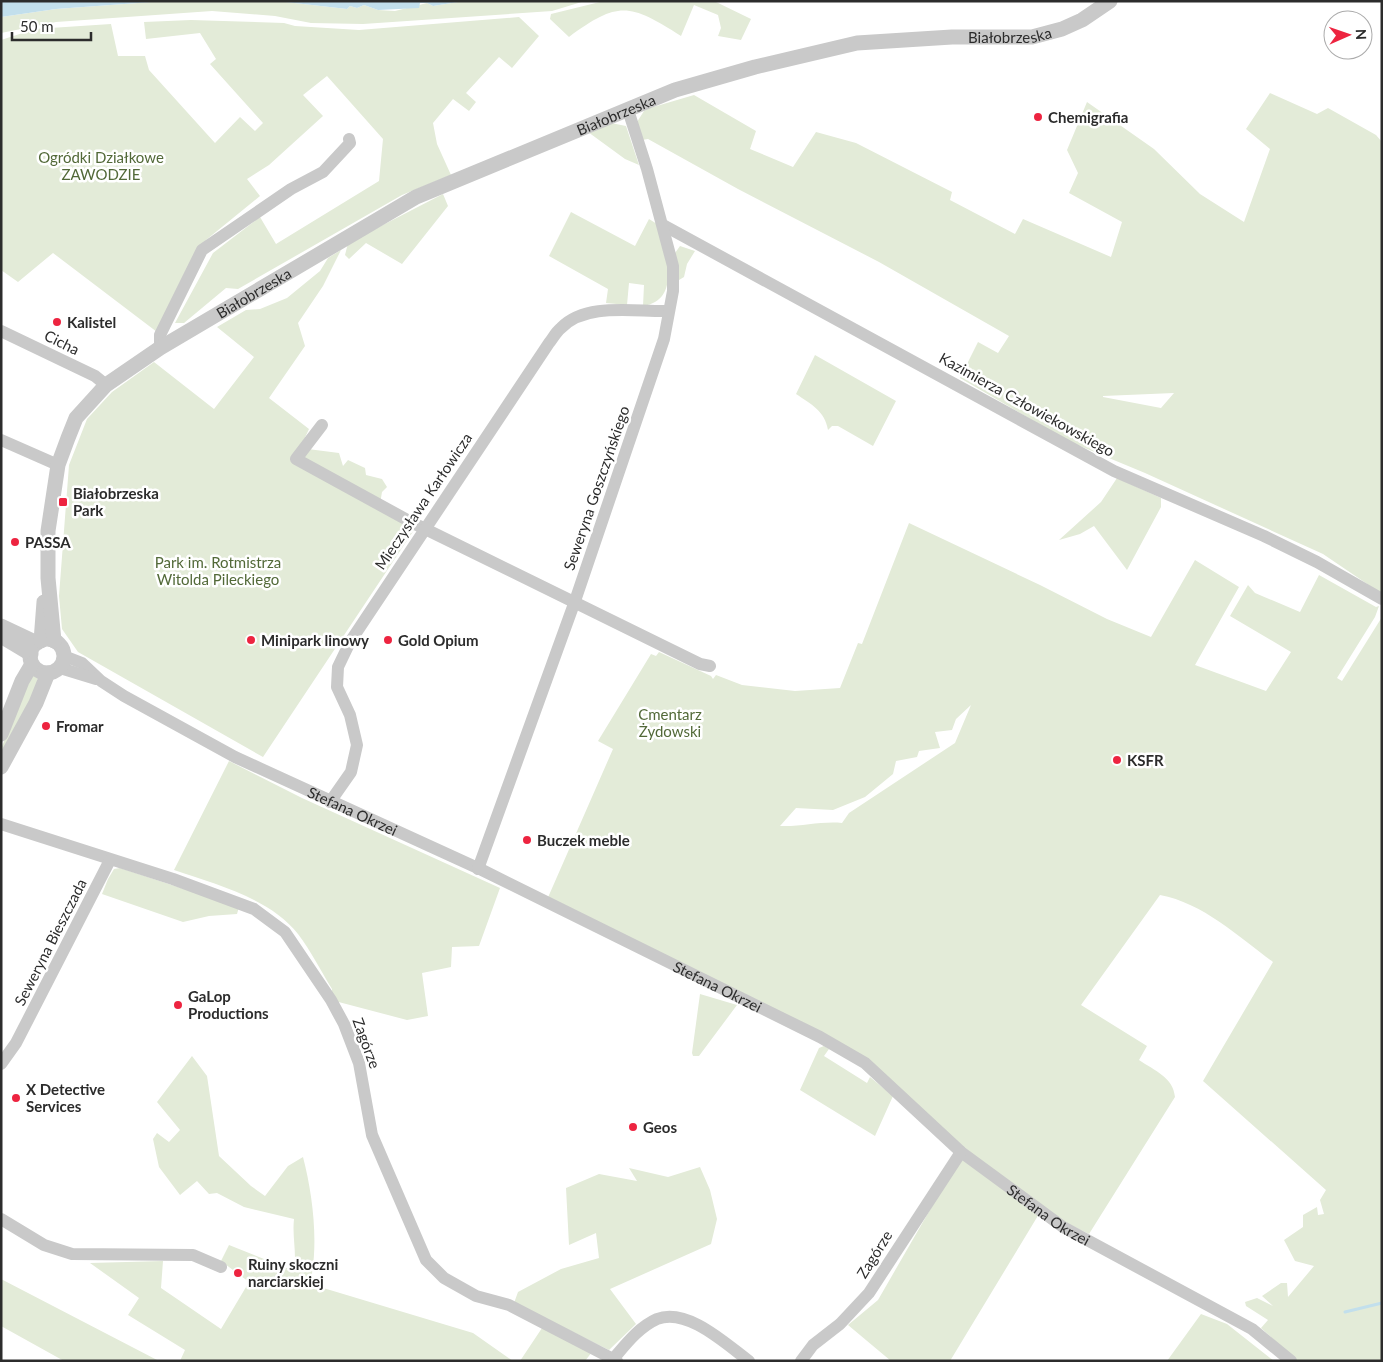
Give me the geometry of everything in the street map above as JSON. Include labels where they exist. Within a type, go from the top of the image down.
[{"type":"street","name":"Białobrzeska","points":[[39,649],[48,578],[48,531],[58,465],[76,418],[106,385],[160,348],[416,197],[528,149],[684,88],[755,67],[857,43],[952,36],[1032,37],[1069,26],[1110,1]]},
{"type":"street","name":"Seweryna Goszczyńskiego","points":[[478,869],[575,601],[664,340],[672,291],[673,266],[663,225],[628,110]]},
{"type":"street","points":[[160,348],[160,335],[202,250],[291,189],[323,172],[344,152],[350,143],[349,139]]},
{"type":"street","name":"Kazimierza Człowiekowskiego","points":[[663,225],[1114,471],[1264,536],[1317,562],[1382,599]]},
{"type":"street","name":"Mieczysława Karłowicza","points":[[330,802],[352,772],[357,745],[350,715],[337,687],[338,667],[350,642],[424,527],[562,326],[586,314],[602,311],[668,311]]},
{"type":"street","name":"Cicha","points":[[1,331],[95,376],[106,385]]},
{"type":"street","points":[[322,425],[296,459],[424,527],[700,664],[710,666]]},
{"type":"street","points":[[1,440],[58,465]]},
{"type":"street","name":"Białobrzeska","points":[[39,649],[48,578]]},
{"type":"street","points":[[18,633],[30,630],[42,620]]},
{"type":"street","points":[[1,626],[18,633],[39,649]]},
{"type":"street","points":[[1,636],[39,649],[63,650],[57,666],[1,767]]},
{"type":"street","points":[[39,649],[39,671],[57,666]]},
{"type":"street","points":[[1,734],[22,681],[39,649]]},
{"type":"street","name":"Stefana Okrzei","points":[[57,666],[100,680],[235,757],[478,869],[812,1033],[865,1063],[961,1152],[1063,1227],[1252,1329],[1291,1361]]},
{"type":"street","name":"Zagórze","points":[[1,824],[173,879],[254,909],[285,932],[331,1000],[344,1024],[359,1063],[372,1135],[426,1260],[444,1278],[476,1296],[509,1305],[616,1360],[634,1335],[658,1319],[682,1318],[700,1325],[749,1361]]},
{"type":"street","name":"Seweryna Bieszczada","points":[[1,1064],[16,1044],[110,860]]},
{"type":"street","name":"Zagórze","points":[[802,1361],[813,1345],[840,1324],[869,1293],[961,1152]]},
{"type":"street","points":[[1,1219],[44,1245],[72,1254],[194,1255],[221,1267]]},
{"type":"green space","points":[[165,1],[277,1],[347,9],[350,6],[357,8],[364,5],[378,10],[395,11],[427,3],[433,6],[464,1],[585,1],[552,11],[363,24],[311,23],[275,16],[212,11],[56,22],[1,33],[1,17],[56,9]]},
{"type":"green space","points":[[604,1],[714,1],[751,19],[741,40],[718,36],[721,28],[718,15],[694,5],[681,36],[649,17],[636,12],[613,12],[600,17],[569,37],[550,19],[551,14]]},
{"type":"green space","name":"Ogródki Działkowe ZAWODZIE","points":[[519,17],[539,36],[512,68],[499,57],[466,93],[476,102],[469,111],[453,99],[433,123],[437,144],[451,175],[402,195],[238,289],[226,288],[184,323],[175,323],[213,253],[260,217],[276,244],[379,181],[383,139],[327,76],[303,95],[323,116],[269,165],[247,179],[260,196],[206,240],[157,332],[53,253],[18,282],[1,270],[1,40],[35,29],[111,24],[118,56],[145,56],[149,70],[215,143],[240,117],[255,131],[263,123],[210,64],[216,59],[200,33],[146,39],[144,22],[191,20],[284,23],[295,26],[359,30]]},
{"type":"green space","points":[[1270,93],[1317,114],[1328,108],[1376,135],[1382,142],[1382,594],[1323,554],[1145,473],[1068,441],[960,378],[978,342],[998,353],[1009,336],[879,262],[738,189],[648,139],[642,140],[637,122],[644,111],[650,108],[694,95],[756,131],[750,149],[793,167],[816,132],[856,143],[952,192],[950,200],[1015,234],[1023,219],[1111,257],[1122,222],[1069,193],[1078,173],[1067,150],[1087,102],[1154,149],[1200,194],[1244,222],[1270,149],[1246,129]],"holes":[[[1174,393],[1161,408],[1103,397],[1103,396]]]},
{"type":"green space","points":[[611,123],[626,126],[639,165],[625,159],[588,132]]},
{"type":"green space","points":[[443,194],[448,206],[402,264],[366,243],[349,259],[345,255],[348,243]]},
{"type":"green space","points":[[571,212],[635,246],[649,219],[657,224],[664,246],[668,272],[667,284],[663,294],[656,301],[643,306],[644,285],[629,283],[627,305],[606,303],[608,289],[549,256]]},
{"type":"green space","points":[[680,246],[695,251],[687,264],[684,277],[679,280],[675,253]]},
{"type":"green space","name":"Park im. Rotmistrza Witolda Pileckiego","points":[[341,250],[323,286],[298,323],[305,346],[269,398],[309,429],[300,448],[339,453],[343,466],[348,460],[365,468],[366,475],[382,479],[387,487],[382,492],[380,504],[416,527],[263,757],[78,652],[62,629],[59,596],[69,465],[87,419],[112,392],[154,362],[214,409],[254,357],[217,327],[246,310],[260,309],[287,298],[320,271],[328,258]]},
{"type":"green space","points":[[815,355],[896,401],[873,446],[838,426],[832,426],[828,430],[821,413],[796,394]]},
{"type":"green space","points":[[1117,478],[1161,498],[1161,507],[1127,570],[1094,526],[1080,534],[1059,540],[1101,502]]},
{"type":"green space","name":"Cmentarz Żydowski","points":[[909,523],[1107,619],[1151,637],[1195,560],[1239,587],[1195,665],[1266,691],[1291,652],[1230,616],[1248,585],[1255,593],[1300,612],[1319,575],[1376,607],[1379,606],[1375,617],[1337,678],[1342,681],[1382,617],[1382,1361],[1297,1361],[1261,1328],[1268,1320],[1246,1306],[1245,1302],[1257,1298],[1273,1306],[1262,1296],[1281,1283],[1287,1283],[1288,1297],[1314,1266],[1295,1261],[1284,1240],[1303,1227],[1303,1215],[1317,1207],[1318,1215],[1324,1214],[1320,1200],[1326,1190],[1203,1081],[1273,962],[1206,913],[1176,899],[1160,895],[1081,1005],[1147,1046],[1139,1060],[1167,1079],[1174,1090],[1175,1097],[1089,1234],[1036,1208],[865,1063],[546,902],[613,749],[598,741],[651,654],[656,656],[659,652],[711,676],[713,679],[716,675],[742,685],[795,691],[840,688],[858,643],[862,644]],"holes":[[[971,705],[955,743],[849,813],[842,823],[780,826],[796,808],[833,810],[865,797],[893,774],[896,761],[917,757],[919,751],[940,748],[935,732],[952,730],[956,719]]]},
{"type":"green space","points":[[31,673],[38,677],[34,696],[1,757],[1,749]]},
{"type":"green space","points":[[229,761],[302,798],[500,888],[479,946],[452,947],[451,967],[422,973],[428,1016],[407,1020],[331,1000],[332,989],[312,954],[286,921],[273,911],[241,894],[174,870]]},
{"type":"green space","points":[[120,868],[239,907],[237,914],[209,916],[183,922],[102,894],[114,869]]},
{"type":"green space","points":[[700,994],[737,1005],[699,1056],[693,1056],[692,1053]]},
{"type":"green space","points":[[824,1046],[829,1049],[824,1056],[867,1083],[870,1077],[893,1096],[875,1136],[800,1090],[819,1048]]},
{"type":"green space","points":[[192,1056],[207,1076],[219,1156],[251,1186],[265,1196],[288,1166],[303,1157],[310,1188],[314,1220],[313,1269],[310,1284],[473,1333],[513,1361],[180,1361],[185,1350],[128,1315],[139,1298],[90,1263],[163,1261],[161,1288],[221,1329],[249,1282],[221,1261],[229,1245],[294,1271],[294,1219],[244,1207],[217,1193],[209,1194],[197,1181],[180,1195],[159,1167],[153,1139],[157,1133],[169,1142],[180,1130],[157,1102]]},
{"type":"green space","points":[[961,1156],[1039,1214],[950,1361],[891,1361],[848,1325],[878,1300]]},
{"type":"green space","points":[[700,1167],[710,1190],[717,1219],[711,1244],[610,1289],[636,1324],[609,1350],[514,1303],[518,1292],[561,1269],[599,1258],[596,1233],[569,1245],[566,1188],[599,1174],[637,1181],[629,1168],[668,1177]]},
{"type":"green space","points":[[1,1279],[159,1361],[64,1361],[1,1326]]},
{"type":"green space","points":[[1201,1314],[1227,1324],[1274,1361],[1167,1361]]},
{"type":"green space","points":[[542,1328],[592,1352],[585,1361],[520,1361]]},
{"type":"water","points":[[1,1],[165,1],[56,9],[1,17]]},
{"type":"water","points":[[277,1],[464,1],[433,6],[427,3],[420,3],[419,8],[378,10],[364,5],[357,8],[350,6],[347,9]]},
{"type":"waterway","points":[[1345,1312],[1382,1303]]},
{"type":"place","name":"Chemigrafia","points":[[1038,117]]},
{"type":"place","name":"Kalistel","points":[[57,322]]},
{"type":"place","name":"Białobrzeska Park","points":[[63,502]]},
{"type":"place","name":"PASSA","points":[[15,542]]},
{"type":"place","name":"Minipark linowy","points":[[251,640]]},
{"type":"place","name":"Gold Opium","points":[[388,640]]},
{"type":"place","name":"Fromar","points":[[46,726]]},
{"type":"place","name":"KSFR","points":[[1117,760]]},
{"type":"place","name":"Buczek meble","points":[[527,840]]},
{"type":"place","name":"GaLop Productions","points":[[178,1005]]},
{"type":"place","name":"X Detective Services","points":[[16,1098]]},
{"type":"place","name":"Geos","points":[[633,1127]]},
{"type":"place","name":"Ruiny skoczni narciarskiej","points":[[238,1273]]}]
